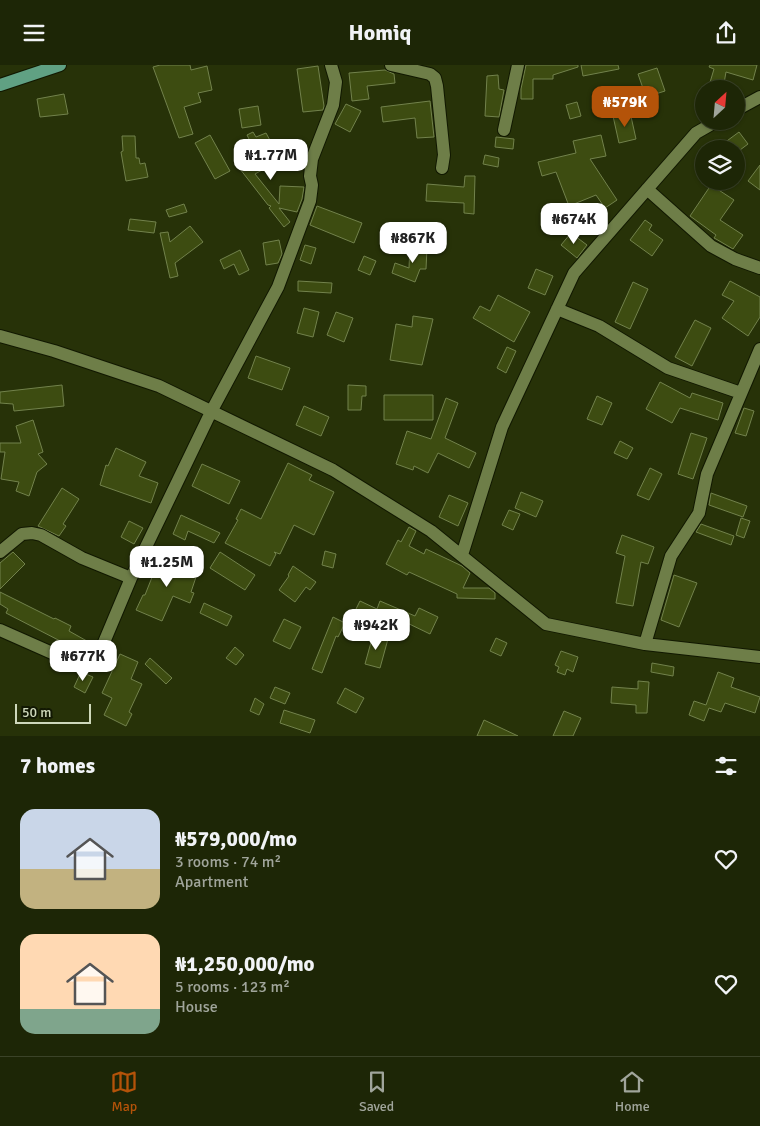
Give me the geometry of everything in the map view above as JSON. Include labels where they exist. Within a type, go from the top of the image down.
[{"type":"main road","points":[[0,85],[60,65]]},
{"type":"street","points":[[0,630],[77,664],[90,665],[97,659],[131,578],[211,412],[278,287],[310,201],[312,159],[333,105],[336,82],[331,65]]},
{"type":"street","points":[[391,65],[430,74],[435,78],[444,155],[442,168]]},
{"type":"street","points":[[504,130],[518,65]]},
{"type":"street","points":[[745,105],[760,97]]},
{"type":"street","points":[[462,555],[502,427],[574,273],[696,133],[701,130]]},
{"type":"street","points":[[647,189],[712,246],[735,259],[760,268]]},
{"type":"street","points":[[557,309],[599,326],[668,368],[741,393]]},
{"type":"street","points":[[0,336],[54,351],[159,386],[333,470],[431,531],[546,625],[644,644],[760,657]]},
{"type":"street","points":[[644,644],[671,556],[699,513],[707,474],[760,349]]},
{"type":"street","points":[[0,552],[22,534],[32,533],[41,535],[82,558],[131,578]]},
{"type":"building","points":[[160,65],[190,65],[191,70],[207,66],[212,90],[198,93],[201,102],[184,107],[193,134],[179,138],[153,67]]},
{"type":"building","points":[[526,65],[578,65],[578,67],[553,75],[553,79],[533,79],[533,99],[521,99]]},
{"type":"building","points":[[581,65],[618,65],[619,69],[583,76]]},
{"type":"building","points":[[710,65],[757,65],[753,80],[726,72],[725,80],[711,80],[714,69],[709,67]]},
{"type":"building","points":[[318,66],[323,110],[303,112],[297,69]]},
{"type":"building","points":[[657,68],[665,91],[646,97],[638,74]]},
{"type":"building","points":[[385,70],[394,74],[395,83],[367,86],[369,99],[352,101],[349,73]]},
{"type":"building","points":[[498,75],[499,89],[504,90],[499,117],[485,116],[487,76]]},
{"type":"building","points":[[64,94],[68,114],[40,117],[37,99]]},
{"type":"building","points":[[430,101],[434,137],[417,138],[415,118],[383,122],[381,107]]},
{"type":"building","points":[[577,102],[581,116],[570,119],[566,105]]},
{"type":"building","points":[[346,104],[361,111],[350,132],[335,124]]},
{"type":"building","points":[[258,106],[261,125],[242,128],[239,109]]},
{"type":"building","points":[[630,112],[636,139],[619,143],[613,116]]},
{"type":"building","points":[[253,132],[256,137],[266,133],[272,144],[262,149],[271,165],[255,174],[279,204],[280,186],[304,187],[297,212],[279,208],[290,222],[284,227],[269,208],[271,206],[268,205],[240,169],[257,155],[247,135]]},
{"type":"building","points":[[739,132],[745,140],[728,140]]},
{"type":"building","points":[[210,135],[230,171],[215,179],[195,143]]},
{"type":"building","points":[[601,135],[606,156],[590,159],[617,200],[605,208],[596,195],[569,206],[556,172],[542,176],[538,162],[576,153],[573,141]]},
{"type":"building","points":[[122,136],[135,136],[136,158],[139,158],[140,164],[145,163],[148,177],[126,181],[121,152],[123,151]]},
{"type":"building","points":[[496,137],[514,139],[513,149],[495,147]]},
{"type":"building","points":[[485,155],[499,158],[498,167],[483,164]]},
{"type":"building","points":[[760,165],[760,190],[748,181]]},
{"type":"building","points":[[465,176],[475,176],[474,214],[464,213],[464,203],[426,201],[427,184],[464,187]]},
{"type":"building","points":[[708,190],[719,190],[734,200],[720,220],[743,235],[733,249],[714,238],[716,235],[690,216]]},
{"type":"building","points":[[184,204],[187,212],[169,217],[166,210]]},
{"type":"building","points":[[317,206],[362,223],[354,243],[310,225]]},
{"type":"building","points":[[130,219],[156,222],[154,233],[128,230]]},
{"type":"building","points":[[645,220],[652,225],[649,230],[663,240],[652,256],[630,240]]},
{"type":"building","points":[[190,226],[203,242],[175,263],[178,276],[170,278],[160,233],[168,232],[170,242]]},
{"type":"building","points":[[571,233],[587,245],[577,258],[561,245]]},
{"type":"building","points":[[279,240],[282,254],[278,263],[266,265],[263,243]]},
{"type":"building","points":[[305,245],[316,248],[311,264],[300,260]]},
{"type":"building","points":[[410,246],[427,248],[426,269],[420,269],[415,282],[392,273],[395,263],[409,268]]},
{"type":"building","points":[[240,250],[249,270],[239,275],[234,264],[224,269],[220,260]]},
{"type":"building","points":[[364,256],[376,261],[370,275],[358,270]]},
{"type":"building","points":[[536,269],[553,276],[545,295],[528,288]]},
{"type":"building","points":[[298,281],[332,283],[331,293],[298,291]]},
{"type":"building","points":[[730,281],[760,297],[760,317],[748,336],[722,318],[734,301],[722,295]]},
{"type":"building","points":[[633,282],[648,289],[630,329],[615,322]]},
{"type":"building","points":[[498,295],[530,312],[514,342],[473,318],[480,306],[490,311]]},
{"type":"building","points":[[304,308],[319,312],[313,337],[297,333]]},
{"type":"building","points":[[336,312],[353,318],[344,342],[327,335]]},
{"type":"building","points":[[413,316],[433,319],[422,365],[390,360],[396,324],[412,327]]},
{"type":"building","points":[[695,320],[711,328],[692,366],[675,357]]},
{"type":"building","points":[[507,347],[516,351],[506,373],[497,368]]},
{"type":"building","points":[[256,356],[290,368],[282,390],[248,378]]},
{"type":"building","points":[[660,382],[690,398],[692,393],[723,403],[718,420],[680,408],[672,423],[646,409]]},
{"type":"building","points":[[62,385],[64,406],[14,411],[13,404],[0,403],[0,392]]},
{"type":"building","points":[[348,385],[366,386],[366,396],[362,396],[361,410],[348,410]]},
{"type":"building","points":[[384,395],[433,395],[433,420],[384,420]]},
{"type":"building","points":[[597,396],[612,403],[602,425],[587,419]]},
{"type":"building","points":[[446,398],[458,403],[445,438],[476,453],[469,468],[438,453],[428,473],[414,466],[413,470],[396,464],[407,431],[431,439]]},
{"type":"building","points":[[304,406],[329,417],[321,436],[296,425]]},
{"type":"building","points":[[744,408],[754,411],[746,436],[735,433]]},
{"type":"building","points":[[33,420],[43,452],[38,454],[47,464],[37,472],[29,496],[16,491],[19,482],[1,479],[5,452],[0,452],[0,443],[21,443],[16,426]]},
{"type":"building","points":[[691,433],[707,438],[693,479],[678,474]]},
{"type":"building","points":[[620,441],[633,448],[627,459],[614,453]]},
{"type":"building","points":[[116,448],[146,462],[139,476],[158,483],[151,503],[100,485],[106,465],[108,466]]},
{"type":"building","points":[[288,463],[312,475],[309,480],[334,492],[314,535],[294,525],[280,554],[274,552],[276,554],[270,566],[225,543],[238,520],[236,519],[241,509],[261,519]]},
{"type":"building","points":[[202,464],[240,481],[229,504],[192,486]]},
{"type":"building","points":[[650,468],[662,474],[649,500],[637,495]]},
{"type":"building","points":[[62,488],[79,499],[63,524],[66,526],[59,536],[38,526]]},
{"type":"building","points":[[521,492],[543,501],[536,517],[515,508]]},
{"type":"building","points":[[711,493],[747,506],[743,517],[709,505]]},
{"type":"building","points":[[449,495],[468,503],[458,526],[439,517]]},
{"type":"building","points":[[509,510],[520,514],[513,530],[502,525]]},
{"type":"building","points":[[181,515],[220,533],[214,543],[188,531],[185,540],[173,534]]},
{"type":"building","points":[[741,518],[750,521],[744,538],[736,535]]},
{"type":"building","points":[[129,521],[143,528],[134,544],[121,537]]},
{"type":"building","points":[[701,524],[734,536],[731,545],[696,532]]},
{"type":"building","points":[[409,527],[416,531],[409,546],[424,554],[426,549],[462,566],[470,573],[463,588],[489,588],[495,593],[495,599],[457,598],[457,594],[409,572],[407,575],[386,564],[398,540],[401,542]]},
{"type":"building","points":[[622,535],[654,547],[648,564],[641,562],[633,606],[616,603],[625,556],[616,553]]},
{"type":"building","points":[[325,551],[336,554],[333,568],[322,565]]},
{"type":"building","points":[[13,552],[25,564],[0,589],[0,563]]},
{"type":"building","points":[[220,552],[255,575],[245,590],[210,568]]},
{"type":"building","points":[[160,557],[198,571],[191,592],[194,593],[190,603],[173,596],[162,621],[136,610],[143,595],[145,595]]},
{"type":"building","points":[[293,566],[316,582],[310,590],[306,587],[295,602],[279,590],[289,576]]},
{"type":"building","points":[[674,575],[697,583],[679,627],[661,620]]},
{"type":"building","points":[[0,592],[71,626],[69,631],[94,645],[90,654],[87,657],[84,656],[65,646],[66,644],[6,613],[8,609],[0,604]]},
{"type":"building","points":[[360,601],[377,609],[380,601],[415,616],[419,608],[438,617],[430,634],[401,620],[399,625],[395,625],[368,613],[363,624],[349,618]]},
{"type":"building","points":[[204,603],[232,616],[227,626],[200,613]]},
{"type":"building","points":[[333,617],[345,623],[338,637],[336,636],[322,673],[312,669]]},
{"type":"building","points":[[284,619],[301,627],[290,649],[273,641]]},
{"type":"building","points":[[373,635],[388,639],[380,668],[365,664]]},
{"type":"building","points":[[496,638],[507,643],[501,656],[490,651]]},
{"type":"building","points":[[235,647],[244,655],[236,665],[226,658]]},
{"type":"building","points":[[561,651],[578,657],[573,672],[567,669],[565,675],[557,672],[559,667],[555,665]]},
{"type":"building","points":[[120,654],[138,662],[131,679],[142,684],[129,712],[132,714],[126,726],[104,715],[112,698],[102,693]]},
{"type":"building","points":[[150,658],[172,678],[166,684],[145,664]]},
{"type":"building","points":[[652,663],[674,667],[673,676],[651,672]]},
{"type":"building","points":[[81,672],[93,677],[85,693],[74,687]]},
{"type":"building","points":[[718,672],[734,678],[731,687],[760,697],[755,713],[725,703],[721,712],[709,708],[704,721],[689,715],[694,701],[706,705]]},
{"type":"building","points":[[638,681],[649,682],[647,713],[636,713],[636,705],[611,703],[612,687],[638,689]]},
{"type":"building","points":[[275,687],[290,693],[285,704],[270,698]]},
{"type":"building","points":[[345,688],[364,698],[356,713],[337,703]]},
{"type":"building","points":[[255,698],[264,704],[259,715],[250,711]]},
{"type":"building","points":[[284,710],[315,720],[310,733],[280,723]]},
{"type":"building","points":[[564,711],[581,718],[573,736],[553,736]]},
{"type":"building","points":[[484,720],[518,736],[477,736]]}]
